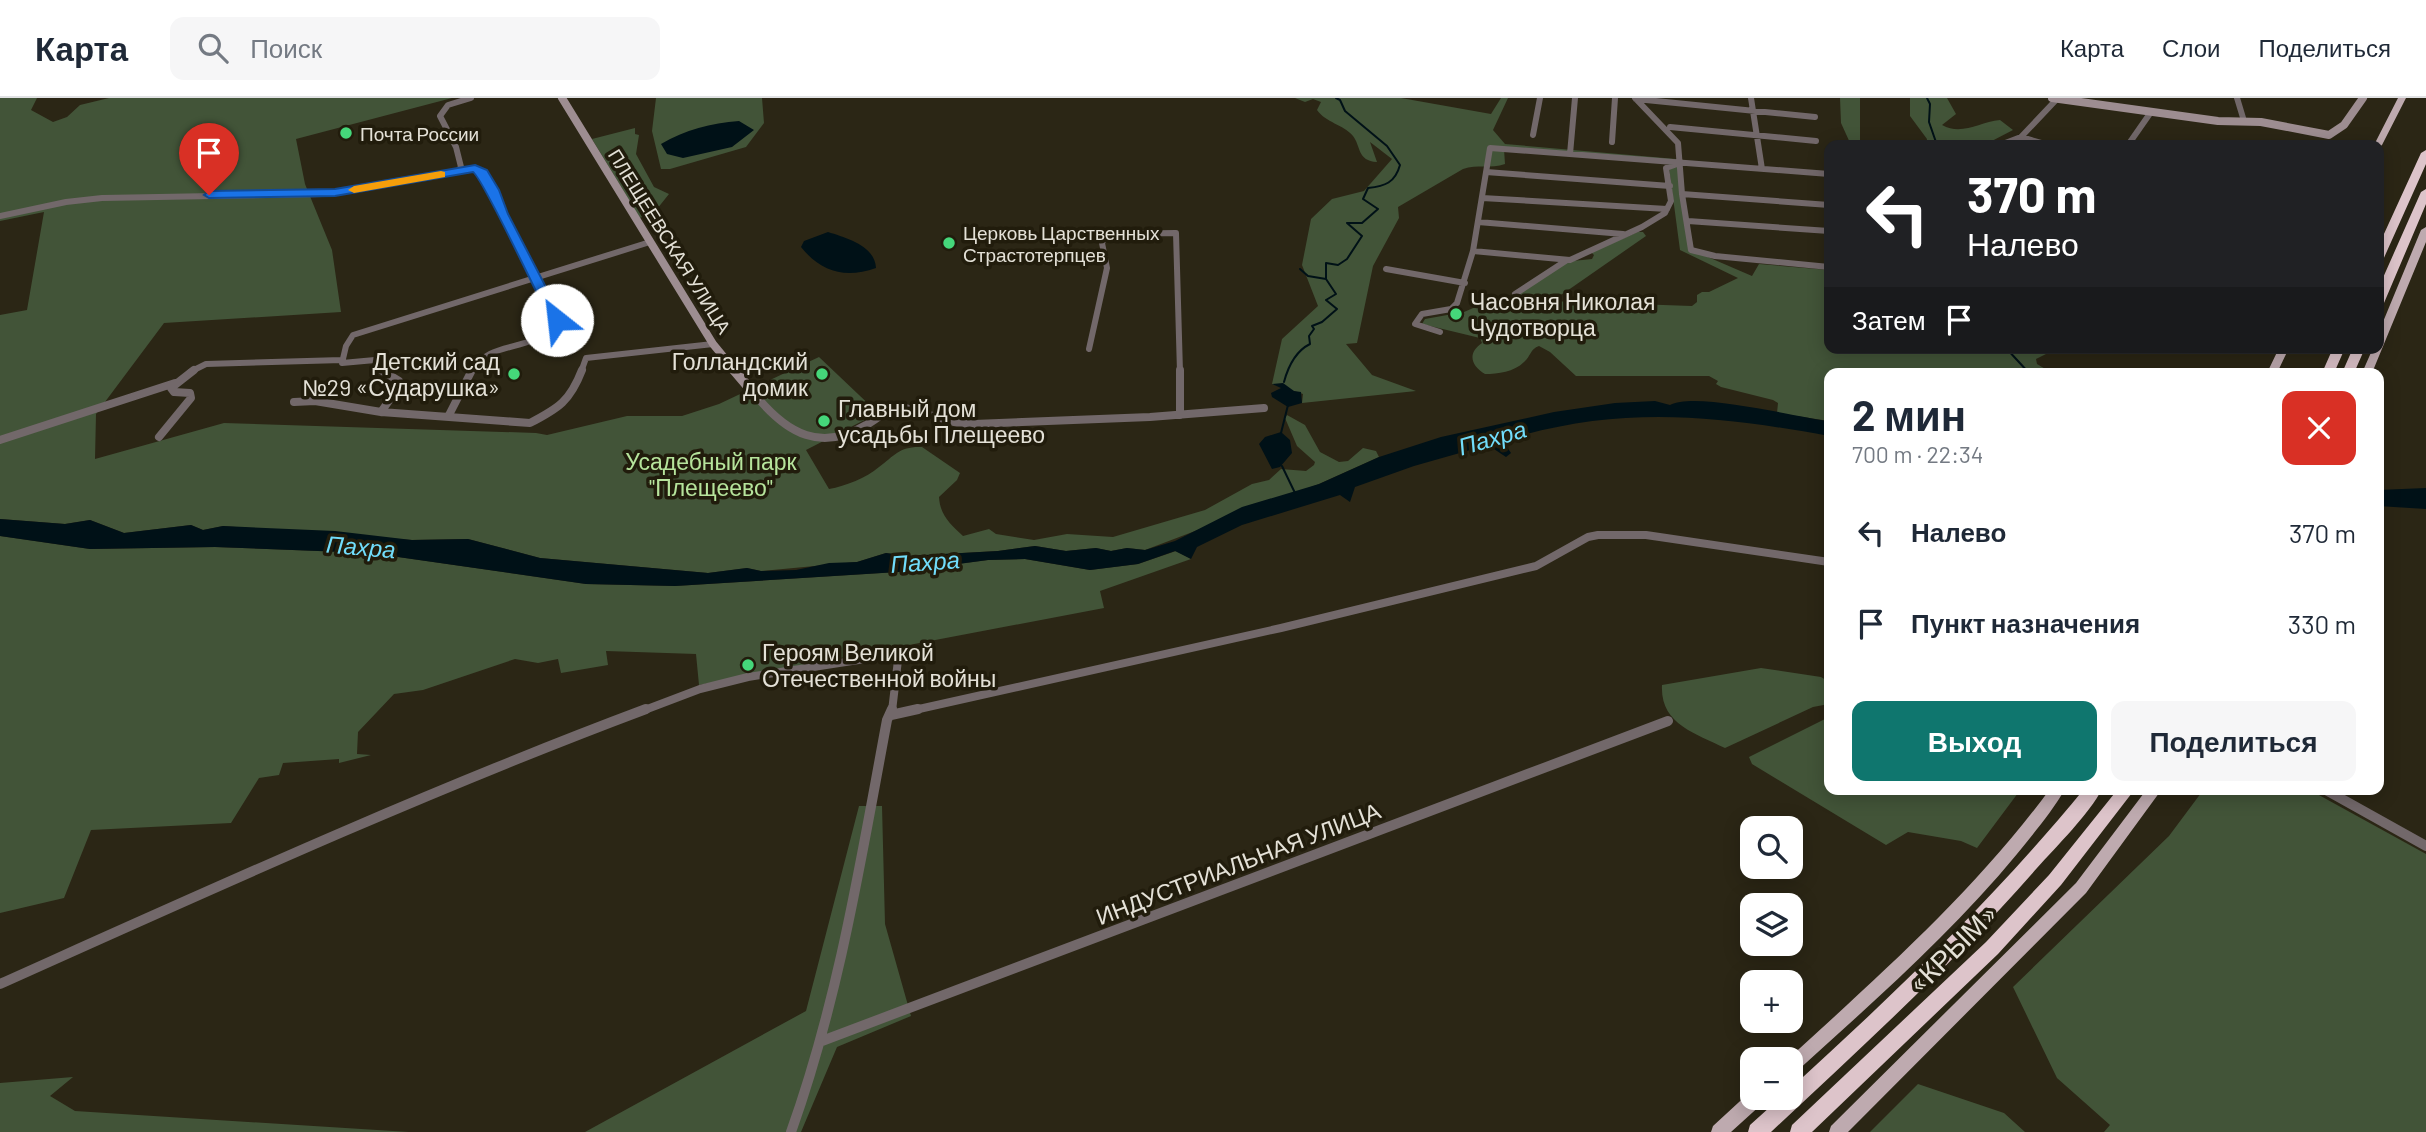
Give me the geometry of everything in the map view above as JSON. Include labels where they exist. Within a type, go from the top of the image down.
[{"type":"highway","points":[[2384,247],[2426,153]]},
{"type":"highway","points":[[2384,289],[2426,192]]},
{"type":"highway","name":"«КРЫМ»","points":[[1757,1132],[1970,931],[2051,844],[2089,795]]},
{"type":"highway","name":"«КРЫМ»","points":[[1799,1132],[1992,948],[2055,880],[2122,795]]},
{"type":"main road","points":[[2381,140],[2402,98]]},
{"type":"main road","points":[[2384,332],[2426,230]]},
{"type":"main road","points":[[1803,1055],[1933,936],[2004,860],[2053,795]]},
{"type":"main road","points":[[1845,1128],[2081,888],[2151,795]]},
{"type":"main road","points":[[1719,1132],[1743,1110]]},
{"type":"street","points":[[458,171],[461,167],[460,156],[440,116],[448,105],[471,98]]},
{"type":"street","name":"ПЛЕЩЕЕВСКАЯ УЛИЦА","points":[[562,98],[713,344],[757,397]]},
{"type":"street","points":[[1534,135],[1540,98]]},
{"type":"street","points":[[1570,154],[1575,98]]},
{"type":"street","points":[[1612,142],[1615,98]]},
{"type":"street","points":[[1635,98],[1815,117]]},
{"type":"street","points":[[1635,98],[1678,143],[1682,194],[1691,250],[1715,256],[1824,267]]},
{"type":"street","points":[[1751,98],[1762,169]]},
{"type":"street","points":[[2237,98],[2244,121]]},
{"type":"street","points":[[2012,140],[2021,136],[2054,99],[2334,134],[2363,98]]},
{"type":"street","points":[[2132,140],[2151,113]]},
{"type":"street","points":[[1671,127],[1816,141]]},
{"type":"street","points":[[2021,136],[2033,140]]},
{"type":"street","points":[[1440,332],[1415,324],[1422,314],[1456,306],[1473,251],[1490,148],[1824,174]]},
{"type":"street","points":[[1515,294],[1567,260],[1643,227],[1667,209],[1671,201],[1666,168],[1680,163]]},
{"type":"street","points":[[0,216],[66,202],[102,198],[335,193],[475,169],[483,173],[557,320],[537,339],[486,353],[479,359],[449,415]]},
{"type":"street","points":[[1486,172],[1670,187]]},
{"type":"street","points":[[1682,194],[1824,205]]},
{"type":"street","points":[[1482,198],[1667,209]]},
{"type":"street","points":[[1688,221],[1824,231]]},
{"type":"street","points":[[1478,222],[1626,234]]},
{"type":"street","points":[[1089,349],[1107,268],[1102,243],[1106,234],[1178,234],[1180,415]]},
{"type":"street","points":[[342,360],[346,346],[356,333],[650,242]]},
{"type":"street","points":[[1473,251],[1567,260]]},
{"type":"street","points":[[1386,269],[1465,283]]},
{"type":"street","points":[[294,402],[315,401],[382,412],[530,423],[548,414],[573,393],[586,358],[713,344]]},
{"type":"street","points":[[0,440],[175,383],[206,365],[342,360],[352,364],[375,360],[377,367],[399,382],[396,392],[382,412]]},
{"type":"street","points":[[159,437],[191,398],[190,393],[174,392],[171,388],[175,383]]},
{"type":"street","points":[[757,397],[775,418],[821,439],[835,440],[870,424],[884,412],[899,406],[957,423],[974,424],[1180,415],[1264,408]]},
{"type":"street","points":[[891,715],[1281,628],[1536,566],[1588,537],[1598,535],[1646,535],[1824,561]]},
{"type":"street","points":[[0,984],[248,873],[529,755],[700,689],[748,677],[891,655],[898,660],[891,715],[887,720],[829,1018],[791,1132]]},
{"type":"street","name":"ИНДУСТРИАЛЬНАЯ УЛИЦА","points":[[822,1041],[1668,722]]},
{"type":"street","points":[[2335,795],[2426,846]]},
{"type":"green space","name":"Усадебный парк \"Плещеево\"","points":[[0,98],[37,98],[31,110],[53,122],[67,117],[80,105],[109,98],[452,98],[296,139],[305,184],[332,250],[341,312],[164,323],[96,414],[95,459],[224,423],[547,435],[627,416],[682,416],[719,404],[819,357],[878,413],[806,450],[829,489],[862,478],[903,450],[922,447],[960,473],[957,480],[939,497],[944,514],[963,536],[989,529],[996,534],[1034,540],[1067,534],[1113,537],[1205,510],[1252,484],[1269,480],[1281,469],[1306,471],[1314,465],[1315,462],[1297,446],[1285,418],[1287,415],[1305,425],[1320,452],[1339,462],[1348,461],[1363,448],[1376,451],[1379,457],[1319,484],[1145,550],[1127,548],[1111,551],[1096,548],[1066,551],[1035,546],[908,556],[886,553],[857,562],[761,571],[747,568],[708,573],[540,558],[468,539],[412,540],[223,526],[203,530],[191,525],[124,533],[90,520],[65,524],[0,519],[0,315],[27,310],[44,212],[0,221]]},
{"type":"green space","points":[[656,98],[762,98],[764,123],[746,147],[670,169],[661,169],[652,131]]},
{"type":"green space","points":[[1295,98],[1401,98],[1491,114],[1501,98],[1508,98],[1493,130],[1505,144],[1676,159],[1694,251],[1752,276],[1759,264],[1824,270],[1824,354],[2046,354],[2036,359],[2037,364],[2044,368],[1824,368],[1824,420],[1777,413],[1778,403],[1773,400],[1721,387],[1716,384],[1718,381],[1709,376],[1576,376],[1550,352],[1539,346],[1516,368],[1485,374],[1473,359],[1474,351],[1482,343],[1480,338],[1422,324],[1425,319],[1464,312],[1487,302],[1495,303],[1506,299],[1563,262],[1592,259],[1594,255],[1591,252],[1638,232],[1643,232],[1646,236],[1564,293],[1548,301],[1692,306],[1697,302],[1697,295],[1738,278],[1680,250],[1668,160],[1504,149],[1505,164],[1463,169],[1398,207],[1399,218],[1373,266],[1357,343],[1346,344],[1372,375],[1416,391],[1302,403],[1303,394],[1272,384],[1282,339],[1318,306],[1302,265],[1311,219],[1332,199],[1364,191],[1392,159],[1370,142],[1377,162],[1366,159],[1353,136],[1317,110],[1321,102],[1313,99],[1305,102]]},
{"type":"green space","points":[[1840,98],[1860,98],[1860,140],[1849,140],[1841,123]]},
{"type":"green space","points":[[1910,98],[1947,98],[1956,114],[1942,125],[1964,129],[2000,120],[2013,130],[1994,140],[1927,140],[1910,116]]},
{"type":"green space","points":[[635,128],[635,134],[639,135],[636,154],[654,187],[669,194],[657,209],[640,218],[592,139]]},
{"type":"green space","points":[[0,536],[90,549],[215,547],[370,553],[586,584],[675,586],[897,572],[988,560],[1025,559],[1090,570],[1138,564],[1176,551],[1191,559],[1100,591],[1104,608],[699,685],[696,654],[606,651],[608,665],[561,673],[558,659],[538,663],[515,659],[423,690],[394,694],[358,732],[357,754],[371,755],[339,763],[339,759],[283,763],[279,775],[259,778],[231,823],[91,830],[64,898],[0,913]]},
{"type":"green space","points":[[1761,668],[1821,677],[1824,679],[1824,705],[1813,707],[1725,748],[1691,732],[1673,718],[1663,698],[1662,685]]},
{"type":"green space","points":[[1824,720],[1824,795],[2017,795],[1977,848],[1961,841],[1908,832],[1886,845],[1752,764],[1749,757]]},
{"type":"green space","points":[[2200,795],[2319,795],[2426,854],[2426,1132],[2104,1132],[2110,1125],[2057,1078],[2013,987],[2169,836]]},
{"type":"green space","points":[[859,806],[882,806],[885,924],[911,1016],[837,1047],[801,1132],[585,1132],[806,1011]]},
{"type":"green space","points":[[73,1077],[50,1096],[75,1111],[409,1132],[0,1132],[0,1083]]},
{"type":"green space","points":[[1918,1084],[2004,1113],[2025,1132],[1870,1132]]},
{"type":"water","points":[[739,121],[754,130],[732,147],[683,158],[667,154],[661,144],[698,128]]},
{"type":"water","points":[[828,232],[859,244],[871,254],[876,268],[854,273],[834,271],[825,268],[801,247],[804,241]]},
{"type":"water","points":[[1283,383],[1294,391],[1301,392],[1302,403],[1288,407],[1272,397],[1271,393],[1281,388],[1272,384]]},
{"type":"water","name":"Пахра","points":[[1655,401],[1670,405],[1701,401],[1746,406],[1824,420],[1824,435],[1705,419],[1626,418],[1586,422],[1503,441],[1511,453],[1506,457],[1488,445],[1414,466],[1355,487],[1350,502],[1340,495],[1242,525],[1197,547],[1191,559],[1175,551],[1138,564],[1090,570],[1025,559],[988,560],[898,572],[675,586],[586,584],[370,553],[215,547],[90,549],[0,536],[0,519],[65,524],[90,520],[124,533],[191,525],[203,530],[223,526],[335,531],[412,540],[468,539],[540,558],[708,573],[747,568],[761,571],[796,570],[829,563],[857,562],[886,553],[908,556],[1035,546],[1066,551],[1096,548],[1111,551],[1127,548],[1145,550],[1175,541],[1242,507],[1319,484],[1379,457],[1441,437],[1554,412],[1615,403]]},
{"type":"water","points":[[1281,432],[1290,440],[1292,453],[1280,467],[1272,469],[1259,444],[1265,437]]},
{"type":"water","points":[[2426,488],[2426,509],[2384,506],[2384,490]]},
{"type":"waterway","points":[[1326,279],[1326,263],[1338,265],[1347,259],[1362,236],[1347,223],[1362,223],[1378,209],[1363,199],[1368,188],[1388,182],[1395,176],[1400,165],[1387,146],[1345,111],[1340,100],[1336,98]]},
{"type":"waterway","points":[[1927,98],[1930,104],[1929,122],[1935,140]]},
{"type":"waterway","points":[[1300,269],[1308,276],[1326,279]]},
{"type":"waterway","points":[[1284,382],[1293,360],[1310,344],[1309,336],[1314,329],[1312,326],[1322,322],[1337,309],[1326,300],[1336,294],[1326,279]]},
{"type":"waterway","points":[[2012,354],[2024,368]]},
{"type":"waterway","points":[[1281,433],[1288,405]]},
{"type":"waterway","points":[[1282,466],[1295,493]]},
{"type":"slow traffic","points":[[354,190],[441,174]]},
{"type":"place","name":"Почта России","points":[[346,133]]},
{"type":"place","name":"Церковь Царственных Страстотерпцев","points":[[949,243]]},
{"type":"place","name":"Часовня Николая Чудотворца","points":[[1456,314]]},
{"type":"place","name":"Детский сад №29 «Сударушка»","points":[[514,374]]},
{"type":"place","name":"Голландский домик","points":[[822,374]]},
{"type":"place","name":"Главный дом усадьбы Плещеево","points":[[824,421]]},
{"type":"place","name":"Героям Великой Отечественной войны","points":[[748,665]]},
{"type":"route","points":[[209,195],[335,193],[475,169],[483,173],[493,190],[502,214],[557,320]]}]
